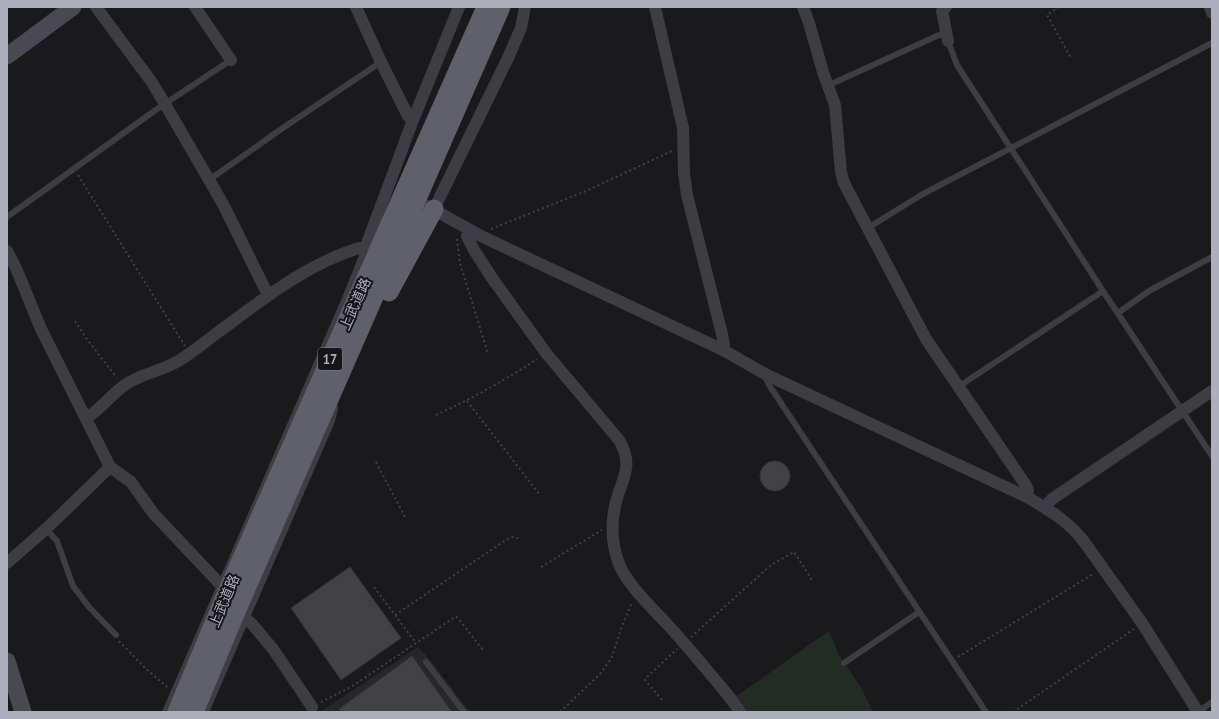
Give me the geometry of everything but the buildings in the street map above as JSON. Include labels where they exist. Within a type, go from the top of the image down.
[{"type":"highway","name":"上武道路","points":[[177,712],[224,587],[486,7]]},
{"type":"highway","name":"上武道路","points":[[194,712],[240,616],[318,426],[501,7]]},
{"type":"highway","points":[[318,426],[334,402],[358,360],[429,207]]},
{"type":"main road","points":[[7,56],[73,7]]},
{"type":"main road","points":[[7,661],[23,712]]},
{"type":"street","points":[[96,7],[151,81],[166,104],[231,218],[268,295]]},
{"type":"street","points":[[195,7],[231,60]]},
{"type":"street","points":[[356,7],[408,116],[413,120]]},
{"type":"street","points":[[86,418],[92,415],[123,386],[131,381],[173,364],[190,354],[268,295],[315,266],[366,246],[393,189],[413,120],[459,7]]},
{"type":"street","points":[[525,7],[520,28],[508,58],[429,207],[482,237],[723,350],[766,375],[1027,497],[1045,508],[1067,523],[1078,533],[1142,623],[1198,712]]},
{"type":"street","points":[[655,7],[682,118],[687,195],[722,334],[724,345],[723,350]]},
{"type":"street","points":[[803,7],[834,98],[837,113],[841,172],[844,183],[926,339],[1025,484],[1028,490],[1027,497]]},
{"type":"street","points":[[946,7],[942,11],[947,37]]},
{"type":"street","points":[[1210,7],[1212,13]]},
{"type":"street","points":[[464,227],[467,236],[492,278],[546,353],[619,440],[624,449],[627,463],[625,476],[615,506],[613,526],[615,550],[618,562],[623,572],[684,643],[740,712]]},
{"type":"street","points":[[7,251],[16,268],[41,329],[110,467],[131,482],[153,513],[224,587]]},
{"type":"street","points":[[1045,508],[1052,499],[1212,391]]},
{"type":"street","points":[[7,563],[46,529],[110,467]]},
{"type":"street","points":[[240,616],[252,624],[272,649],[313,709]]},
{"type":"lane","points":[[829,86],[939,35],[947,37],[957,65],[1212,456]]},
{"type":"lane","points":[[868,228],[922,195],[1212,43]]},
{"type":"lane","points":[[7,217],[74,168],[231,60]]},
{"type":"lane","points":[[209,180],[381,62]]},
{"type":"lane","points":[[165,712],[224,587],[366,246]]},
{"type":"lane","points":[[1118,313],[1149,292],[1212,257]]},
{"type":"lane","points":[[958,387],[1103,291]]},
{"type":"lane","points":[[766,375],[769,385],[986,712]]},
{"type":"lane","points":[[206,712],[240,616],[332,421],[335,409],[334,402]]},
{"type":"lane","points":[[46,529],[57,542],[73,586],[88,607],[116,635]]},
{"type":"lane","points":[[844,662],[919,612]]},
{"type":"lane","points":[[426,662],[464,712]]},
{"type":"lane","points":[[1198,712],[1212,702]]},
{"type":"path","points":[[1059,7],[1047,15],[1071,58]]},
{"type":"path","points":[[482,237],[488,230],[586,191],[684,145]]},
{"type":"path","points":[[74,168],[190,354]]},
{"type":"path","points":[[464,227],[457,231],[456,242],[460,263],[488,354]]},
{"type":"path","points":[[75,321],[86,338],[123,386]]},
{"type":"path","points":[[436,415],[467,401],[507,379],[546,353]]},
{"type":"path","points":[[467,401],[540,495]]},
{"type":"path","points":[[376,462],[405,517]]},
{"type":"path","points":[[541,567],[607,528],[613,526]]},
{"type":"path","points":[[395,615],[506,540],[513,537],[521,539]]},
{"type":"path","points":[[662,700],[645,680],[646,678],[770,565],[794,552],[812,580]]},
{"type":"path","points":[[952,661],[1103,568]]},
{"type":"path","points":[[374,587],[416,643]]},
{"type":"path","points":[[560,712],[600,674],[611,659],[621,629],[637,590]]},
{"type":"path","points":[[313,709],[351,687],[455,617],[458,617],[483,650]]},
{"type":"path","points":[[1013,712],[1142,623]]},
{"type":"path","points":[[116,635],[119,641],[143,666],[165,687],[174,692]]},
{"type":"shaded area","points":[[829,631],[839,655],[862,689],[873,712],[745,712],[735,697]]},
{"type":"shaded area","points":[[418,647],[431,661],[470,712],[320,712]]}]
